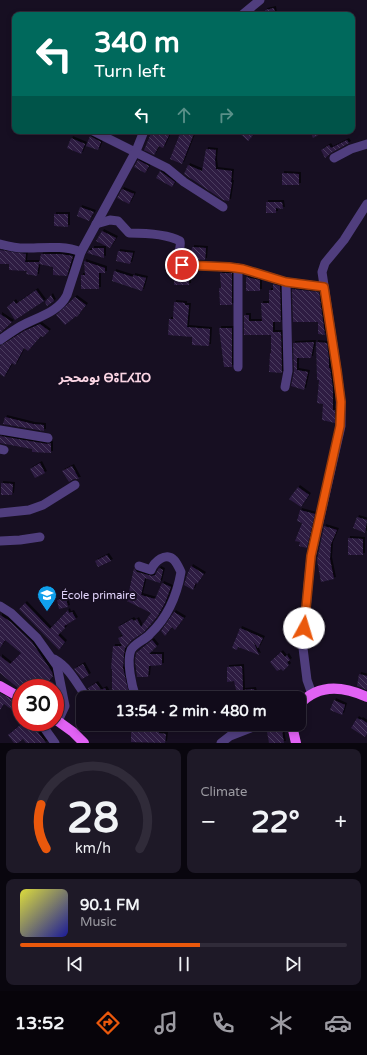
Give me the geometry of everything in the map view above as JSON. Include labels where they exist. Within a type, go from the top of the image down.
[{"type":"main road","points":[[0,686],[12,693]]},
{"type":"main road","points":[[306,697],[319,690],[331,688],[348,690],[367,697]]},
{"type":"main road","points":[[64,725],[74,732],[84,743]]},
{"type":"main road","points":[[293,731],[296,743]]},
{"type":"street","points":[[246,12],[260,0]]},
{"type":"street","points":[[99,134],[167,168],[184,182],[222,207]]},
{"type":"street","points":[[0,339],[21,326],[52,311],[64,302],[81,252],[135,152],[143,134]]},
{"type":"street","points":[[334,158],[351,149],[367,144]]},
{"type":"street","points":[[312,694],[306,672],[303,648],[308,585],[311,556],[340,426],[341,402],[322,272],[325,264],[348,234],[367,204]]},
{"type":"street","points":[[96,224],[110,220],[118,221],[129,233],[175,238],[180,241],[181,245],[178,260],[182,265],[238,268],[286,282],[324,287]]},
{"type":"street","points":[[0,244],[23,248],[61,247],[74,249],[81,252]]},
{"type":"street","points":[[238,268],[238,367]]},
{"type":"street","points":[[285,387],[288,371],[286,282]]},
{"type":"street","points":[[0,430],[48,438]]},
{"type":"street","points":[[0,513],[29,510],[43,505],[75,485]]},
{"type":"street","points":[[0,541],[20,540],[40,536]]},
{"type":"street","points":[[133,691],[130,672],[131,649],[156,629],[165,616],[173,601],[181,572],[175,560],[170,557],[157,560],[151,570],[140,566]]},
{"type":"street","points":[[0,606],[11,613],[37,638],[58,670],[60,679]]},
{"type":"street","points":[[51,658],[64,666],[82,691]]},
{"type":"street","points":[[47,731],[56,743]]},
{"type":"street","points":[[220,743],[230,736],[243,731]]},
{"type":"building","points":[[274,8],[275,12],[265,12],[265,10]]},
{"type":"building","points":[[151,134],[170,134],[163,148],[159,146],[154,155],[144,150]]},
{"type":"building","points":[[180,134],[194,134],[182,164],[170,159]]},
{"type":"building","points":[[240,134],[254,134],[248,141]]},
{"type":"building","points":[[311,134],[320,134],[313,138]]},
{"type":"building","points":[[90,136],[101,142],[98,150],[86,146]]},
{"type":"building","points":[[71,138],[85,144],[81,154],[67,148]]},
{"type":"building","points":[[347,140],[349,143],[325,158],[321,150],[329,145],[331,148]]},
{"type":"building","points":[[206,149],[216,150],[216,169],[232,171],[229,201],[223,200],[184,174],[188,165],[202,171]]},
{"type":"building","points":[[138,160],[149,166],[145,173],[134,167]]},
{"type":"building","points":[[160,171],[175,182],[172,187],[156,178]]},
{"type":"building","points":[[282,173],[299,174],[299,185],[282,185]]},
{"type":"building","points":[[122,189],[134,194],[129,204],[117,198]]},
{"type":"building","points":[[266,202],[282,202],[283,209],[276,208],[276,213],[266,213]]},
{"type":"building","points":[[80,207],[94,212],[89,221],[77,216]]},
{"type":"building","points":[[54,214],[68,214],[68,227],[54,226]]},
{"type":"building","points":[[102,231],[116,238],[110,248],[96,241]]},
{"type":"building","points":[[192,247],[206,248],[205,260],[191,259]]},
{"type":"building","points":[[92,248],[104,248],[104,258],[87,253],[89,250],[92,250]]},
{"type":"building","points":[[0,250],[26,254],[25,262],[39,262],[37,276],[26,274],[27,271],[9,270],[9,264],[0,264]]},
{"type":"building","points":[[118,251],[133,253],[130,264],[116,261]]},
{"type":"building","points":[[41,254],[73,256],[67,276],[53,275],[53,267],[39,264]]},
{"type":"building","points":[[84,261],[105,268],[105,273],[99,273],[99,289],[81,289],[81,275],[85,275]]},
{"type":"building","points":[[114,271],[133,277],[133,275],[146,278],[142,291],[112,281]]},
{"type":"building","points":[[220,273],[232,273],[232,305],[220,305]]},
{"type":"building","points":[[174,275],[189,278],[189,285],[174,285]]},
{"type":"building","points":[[246,277],[260,280],[260,291],[246,291]]},
{"type":"building","points":[[273,284],[280,286],[281,322],[273,322],[273,332],[281,332],[282,373],[269,372],[271,335],[244,335],[244,315],[249,315],[249,321],[262,321],[261,303],[269,303],[269,290],[273,290]]},
{"type":"building","points":[[292,289],[319,292],[325,335],[318,334],[318,322],[293,322]]},
{"type":"building","points":[[36,290],[44,301],[15,320],[7,307],[14,301],[16,304]]},
{"type":"building","points":[[51,295],[54,301],[47,306],[45,302]]},
{"type":"building","points":[[75,297],[86,305],[77,317],[76,316],[65,325],[56,315]]},
{"type":"building","points":[[174,302],[189,305],[187,327],[210,329],[209,346],[192,345],[192,337],[168,335],[169,319],[173,319]]},
{"type":"building","points":[[0,314],[12,322],[0,333]]},
{"type":"building","points":[[40,324],[49,331],[43,337],[41,336],[28,351],[24,348],[15,365],[12,363],[4,377],[0,374],[0,346],[24,331]]},
{"type":"building","points":[[219,328],[232,328],[232,367],[224,367]]},
{"type":"building","points":[[314,342],[311,358],[297,358],[297,370],[308,372],[304,390],[291,386],[294,371],[293,343]]},
{"type":"building","points":[[316,342],[327,343],[329,368],[333,389],[333,410],[335,410],[335,423],[322,420],[323,404],[317,403],[319,380],[317,380]]},
{"type":"building","points":[[5,417],[33,424],[44,425],[44,431],[3,424]]},
{"type":"building","points":[[0,436],[47,444],[51,443],[51,453],[32,452],[32,449],[0,443]]},
{"type":"building","points":[[40,463],[45,473],[35,478],[30,469]]},
{"type":"building","points":[[72,466],[79,479],[74,479],[69,482],[62,471]]},
{"type":"building","points":[[1,483],[13,484],[12,495],[1,495]]},
{"type":"building","points":[[298,487],[309,495],[301,507],[289,499]]},
{"type":"building","points":[[300,510],[315,514],[307,548],[299,546],[300,542],[295,541],[302,523],[297,521]]},
{"type":"building","points":[[357,517],[367,520],[365,533],[353,528]]},
{"type":"building","points":[[324,526],[337,530],[331,544],[330,559],[334,579],[321,582],[317,560]]},
{"type":"building","points":[[348,538],[363,539],[363,555],[348,555]]},
{"type":"building","points":[[107,555],[111,561],[98,567],[95,561]]},
{"type":"building","points":[[191,566],[204,574],[197,584],[196,582],[193,590],[184,585]]},
{"type":"building","points":[[134,568],[137,572],[152,576],[155,575],[159,568],[163,570],[160,583],[145,578],[141,595],[155,599],[162,583],[171,587],[165,603],[157,617],[144,632],[132,640],[125,648],[123,668],[128,691],[112,691],[111,669],[113,646],[122,646],[118,638],[123,636],[118,627],[132,619],[134,621],[137,619],[141,627],[151,613],[127,601]]},
{"type":"building","points":[[66,598],[68,607],[59,609],[57,600]]},
{"type":"building","points":[[25,603],[50,629],[68,610],[69,613],[72,612],[76,619],[64,626],[65,628],[58,635],[65,642],[59,650],[19,609]]},
{"type":"building","points":[[174,612],[184,618],[175,630],[172,627],[165,636],[161,631]]},
{"type":"building","points":[[0,615],[11,622],[32,642],[52,672],[53,676],[51,679],[12,679],[12,683],[0,673],[0,656],[10,664],[21,653],[5,640],[0,648]]},
{"type":"building","points":[[240,628],[263,638],[258,648],[253,641],[259,655],[238,647],[237,650],[232,648]]},
{"type":"building","points":[[152,640],[157,646],[149,654],[162,654],[162,665],[149,666],[148,677],[137,677],[135,661],[136,653]]},
{"type":"building","points":[[281,652],[285,657],[287,655],[290,660],[287,662],[289,665],[283,671],[281,669],[277,671],[270,662]]},
{"type":"building","points":[[83,664],[89,675],[82,679],[74,669]]},
{"type":"building","points":[[242,666],[243,690],[254,689],[254,691],[236,691],[234,681],[227,682],[227,667]]},
{"type":"building","points":[[359,674],[367,676],[367,690],[357,686]]},
{"type":"building","points":[[96,683],[101,690],[105,688],[107,691],[90,691],[88,688]]},
{"type":"building","points":[[0,693],[12,699],[12,710],[4,704],[0,710]]},
{"type":"building","points":[[334,700],[345,705],[342,715],[330,710]]},
{"type":"building","points":[[357,718],[367,723],[367,734],[365,737],[351,728]]},
{"type":"building","points":[[13,731],[37,731],[46,743],[26,743],[23,739],[18,743],[14,743],[8,735]]},
{"type":"building","points":[[131,731],[159,731],[159,733],[166,734],[165,743],[131,742]]},
{"type":"building","points":[[267,731],[282,731],[284,743],[269,743]]},
{"type":"place","name":"École primaire","points":[[47,612]]},
{"type":"district","name":"بومحجر ⴱⵓⵎⵃⵊⵔ","points":[[105,377]]},
{"type":"route","points":[[182,265],[243,269],[286,282],[324,287],[341,402],[340,426],[338,442],[332,461],[311,556],[304,628]]}]
